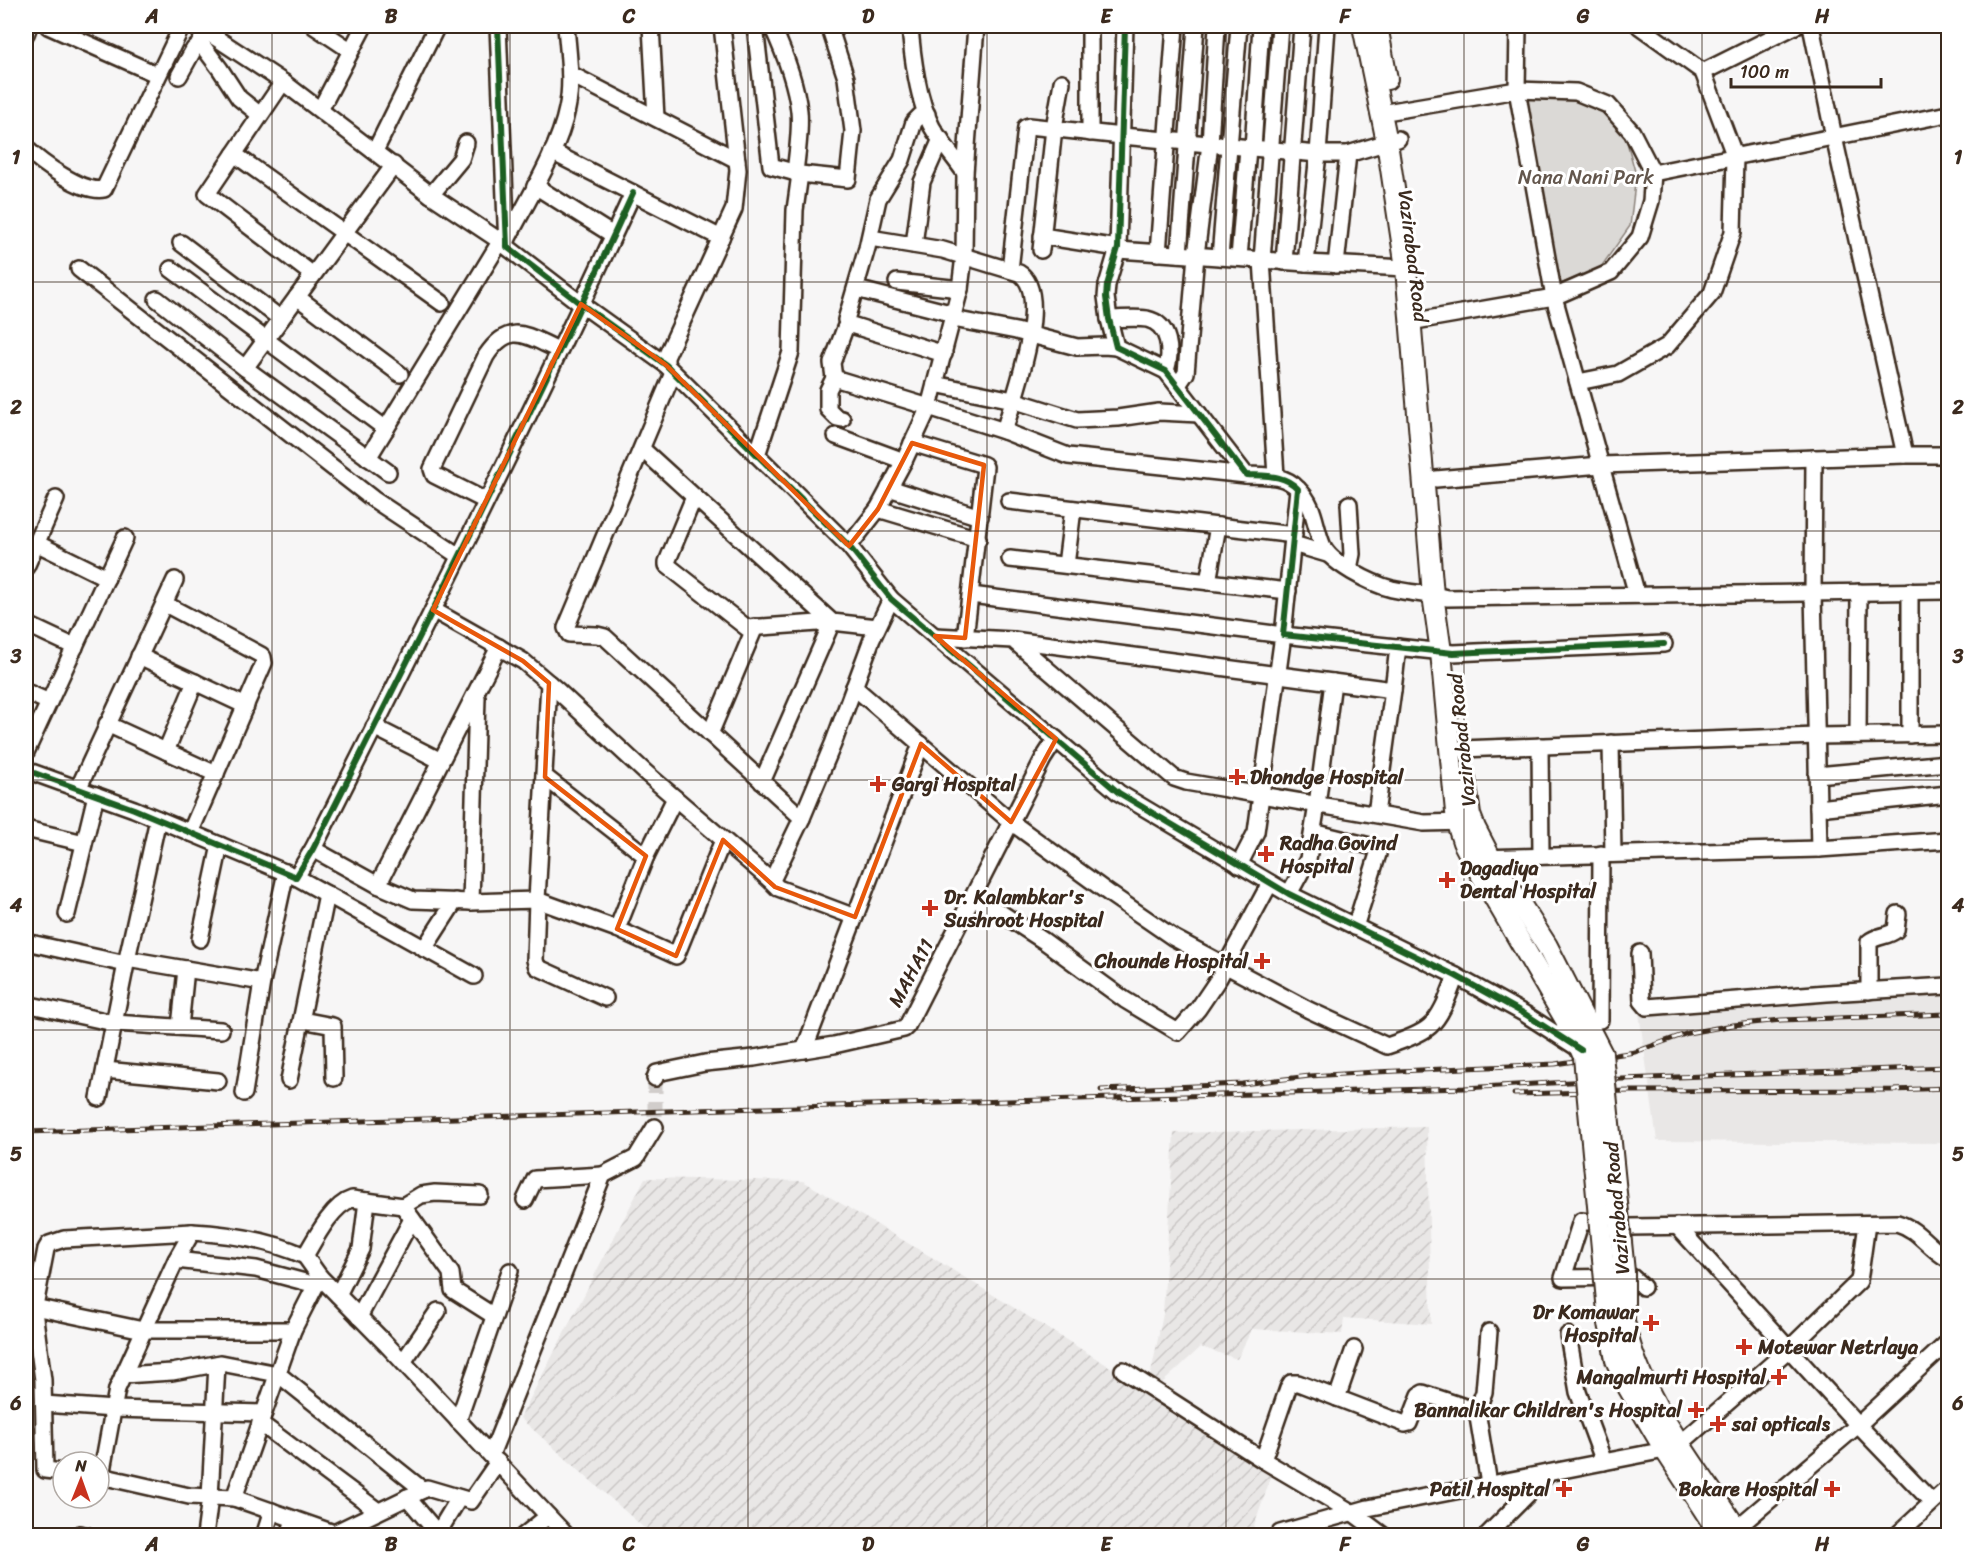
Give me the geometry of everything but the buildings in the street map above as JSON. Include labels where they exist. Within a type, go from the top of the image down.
[{"type":"main road","name":"Vazirabad Road","points":[[1363,26],[1392,140],[1417,270],[1416,321],[1440,596],[1464,822],[1481,858],[1546,946],[1589,1053],[1624,1272],[1616,1322],[1616,1360],[1628,1387],[1733,1533]]},
{"type":"main road","name":"Vazirabad Road","points":[[1377,26],[1392,111],[1392,140],[1406,268],[1416,321],[1436,479],[1440,596]]},
{"type":"main road","name":"Vazirabad Road","points":[[1447,653],[1461,749],[1464,822]]},
{"type":"street","points":[[26,34],[29,26]]},
{"type":"street","points":[[48,26],[158,75]]},
{"type":"street","points":[[26,148],[57,173],[86,186],[98,190],[104,189],[182,26]]},
{"type":"street","points":[[314,26],[350,50]]},
{"type":"street","points":[[320,110],[364,26]]},
{"type":"street","points":[[375,151],[437,26]]},
{"type":"street","points":[[498,26],[504,243]]},
{"type":"street","points":[[368,458],[504,243],[552,152],[568,107],[570,74],[566,26]]},
{"type":"street","points":[[651,26],[656,118]]},
{"type":"street","points":[[722,26],[737,160],[737,190],[734,209],[666,357],[669,369],[642,449],[566,631],[569,634],[597,634],[605,638],[801,818]]},
{"type":"street","points":[[755,26],[771,166],[798,173],[848,179],[853,131],[846,78],[829,26]]},
{"type":"street","points":[[757,455],[791,352],[798,173],[798,103],[787,63],[772,26]]},
{"type":"street","points":[[910,26],[912,47],[927,114],[933,128],[965,173]]},
{"type":"street","points":[[849,546],[878,509],[929,407],[954,317],[964,256],[965,173],[976,26]]},
{"type":"street","points":[[1089,133],[1090,26]]},
{"type":"street","points":[[1116,347],[1106,297],[1107,285],[1118,249],[1125,26]]},
{"type":"street","points":[[1158,253],[1175,26]]},
{"type":"street","points":[[1179,254],[1196,26]]},
{"type":"street","points":[[1178,385],[1186,373],[1196,255],[1210,144],[1217,26]]},
{"type":"street","points":[[1220,257],[1239,26]]},
{"type":"street","points":[[1239,258],[1261,26]]},
{"type":"street","points":[[1276,476],[1262,260],[1280,26]]},
{"type":"street","points":[[1284,262],[1302,26]]},
{"type":"street","points":[[1306,263],[1318,154],[1327,26]]},
{"type":"street","points":[[1518,26],[1516,90],[1554,297],[1637,595]]},
{"type":"street","points":[[1578,382],[1618,374],[1667,346],[1712,293],[1733,232],[1735,157],[1703,72],[1639,26]]},
{"type":"street","points":[[1703,72],[1795,26]]},
{"type":"street","points":[[1811,26],[1905,455]]},
{"type":"street","points":[[180,76],[201,33]]},
{"type":"street","points":[[201,33],[283,82],[431,195],[504,243],[669,369],[849,546],[891,599],[1119,793],[1289,894],[1456,976],[1589,1053]]},
{"type":"street","points":[[201,33],[239,98],[260,116]]},
{"type":"street","points":[[570,74],[737,160]]},
{"type":"street","points":[[283,82],[207,192],[207,196],[313,275]]},
{"type":"street","points":[[1062,82],[1054,129],[1042,243],[1284,262],[1406,268]]},
{"type":"street","points":[[1392,111],[1516,90],[1576,92],[1608,105],[1632,132],[1653,173],[1651,201],[1640,237],[1611,272],[1554,297],[1416,321]]},
{"type":"street","points":[[848,324],[846,320],[870,238],[878,199],[902,160],[914,122],[920,116],[927,114]]},
{"type":"street","points":[[1653,173],[1948,114]]},
{"type":"street","points":[[1010,270],[1026,128],[1029,126],[1318,154],[1348,154],[1392,140]]},
{"type":"street","points":[[914,245],[922,182],[941,139]]},
{"type":"street","points":[[431,195],[462,159],[466,143]]},
{"type":"street","points":[[552,152],[721,238]]},
{"type":"street","points":[[234,154],[442,303]]},
{"type":"street","points":[[1336,265],[1348,154]]},
{"type":"street","points":[[238,393],[266,340],[394,165]]},
{"type":"street","points":[[535,186],[613,235]]},
{"type":"street","points":[[244,1093],[262,982],[291,874],[313,849],[433,610],[633,193]]},
{"type":"street","points":[[870,238],[964,256],[1025,277],[1029,283],[1032,303],[1031,335],[1004,431]]},
{"type":"street","points":[[181,243],[281,319]]},
{"type":"street","points":[[79,269],[373,499],[459,556]]},
{"type":"street","points":[[171,269],[386,429]]},
{"type":"street","points":[[897,282],[960,289]]},
{"type":"street","points":[[856,289],[954,317],[1077,347],[1116,347],[1166,371],[1246,475]]},
{"type":"street","points":[[297,297],[399,374]]},
{"type":"street","points":[[157,299],[248,372],[388,472]]},
{"type":"street","points":[[1109,319],[1142,319],[1157,324],[1164,331],[1168,342],[1170,356],[1166,371]]},
{"type":"street","points":[[848,324],[944,354]]},
{"type":"street","points":[[842,419],[828,409],[828,390],[834,378],[832,363],[848,324]]},
{"type":"street","points":[[486,501],[434,476],[432,469],[486,356],[503,336],[519,334],[559,350]]},
{"type":"street","points":[[834,378],[1004,431],[1068,456],[1246,475],[1276,476],[1292,482],[1308,499],[1322,546],[1327,554]]},
{"type":"street","points":[[935,384],[1013,400],[1077,420],[1090,421],[1159,412],[1199,414]]},
{"type":"street","points":[[836,436],[904,461]]},
{"type":"street","points":[[912,443],[984,465],[978,539],[965,638]]},
{"type":"street","points":[[642,449],[832,622]]},
{"type":"street","points":[[1436,479],[1601,465],[1948,455]]},
{"type":"street","points":[[1814,458],[1813,593],[1819,849]]},
{"type":"street","points":[[889,488],[980,517]]},
{"type":"street","points":[[1239,865],[1256,832],[1283,635],[1298,489]]},
{"type":"street","points":[[694,497],[667,565],[747,628],[832,622],[877,627]]},
{"type":"street","points":[[26,567],[56,500]]},
{"type":"street","points":[[1009,501],[1218,526],[1294,540],[1327,554],[1349,569],[1387,587],[1440,596],[1948,591]]},
{"type":"street","points":[[1349,504],[1352,554],[1349,569]]},
{"type":"street","points":[[878,509],[978,539]]},
{"type":"street","points":[[1065,565],[1073,509]]},
{"type":"street","points":[[1208,582],[1218,526]]},
{"type":"street","points":[[26,752],[125,538]]},
{"type":"street","points":[[36,543],[107,578]]},
{"type":"street","points":[[1010,559],[1288,591]]},
{"type":"street","points":[[78,789],[175,580]]},
{"type":"street","points":[[1910,591],[1910,735]]},
{"type":"street","points":[[1858,735],[1859,592]]},
{"type":"street","points":[[971,595],[1283,635],[1447,653],[1664,644]]},
{"type":"street","points":[[769,879],[774,876],[801,818],[833,744],[877,627],[891,599]]},
{"type":"street","points":[[165,604],[263,657],[264,663],[190,833]]},
{"type":"street","points":[[433,610],[523,661],[778,888],[855,917]]},
{"type":"street","points":[[762,782],[832,622]]},
{"type":"street","points":[[26,624],[75,646]]},
{"type":"street","points":[[710,734],[755,627]]},
{"type":"street","points":[[935,636],[1013,640],[1393,690]]},
{"type":"street","points":[[1013,640],[1174,778],[1261,796],[1424,822],[1464,822]]},
{"type":"street","points":[[378,885],[499,647]]},
{"type":"street","points":[[1376,814],[1398,647]]},
{"type":"street","points":[[139,656],[246,706]]},
{"type":"street","points":[[166,751],[195,682]]},
{"type":"street","points":[[1289,894],[1308,859],[1333,682]]},
{"type":"street","points":[[549,683],[535,960],[537,967],[605,998]]},
{"type":"street","points":[[854,687],[1011,822],[1110,894],[1174,938],[1309,1010],[1387,1046],[1430,1026],[1442,1010],[1456,976]]},
{"type":"street","points":[[471,902],[477,691]]},
{"type":"street","points":[[26,692],[49,702]]},
{"type":"street","points":[[107,724],[216,774]]},
{"type":"street","points":[[374,727],[441,761]]},
{"type":"street","points":[[1461,749],[1816,736],[1948,734]]},
{"type":"street","name":"MAHA11","points":[[655,1078],[657,1073],[686,1066],[804,1050],[904,1029],[922,998],[1043,759],[1056,739]]},
{"type":"street","points":[[1600,1020],[1611,743]]},
{"type":"street","points":[[804,1050],[921,744]]},
{"type":"street","points":[[1540,746],[1541,855]]},
{"type":"street","points":[[1817,775],[1948,763]]},
{"type":"street","points":[[26,770],[158,819],[291,874],[474,976]]},
{"type":"street","points":[[545,777],[646,856]]},
{"type":"street","points":[[1818,808],[1948,794]]},
{"type":"street","points":[[67,914],[96,795]]},
{"type":"street","points":[[617,930],[646,856],[675,798]]},
{"type":"street","points":[[99,1098],[126,961],[158,819]]},
{"type":"street","points":[[26,829],[84,843]]},
{"type":"street","points":[[1313,832],[1378,848],[1356,927]]},
{"type":"street","points":[[313,849],[378,885],[413,900],[471,902],[537,900],[617,930],[675,956],[723,840]]},
{"type":"street","points":[[1481,858],[1819,849],[1948,840]]},
{"type":"street","points":[[200,939],[220,845]]},
{"type":"street","points":[[972,900],[982,902],[1004,915],[1125,1000],[1178,1032],[1198,1010],[1270,883]]},
{"type":"street","points":[[289,1080],[327,894]]},
{"type":"street","points":[[424,949],[455,901]]},
{"type":"street","points":[[1869,991],[1869,942],[1874,938],[1893,933],[1896,930],[1898,914]]},
{"type":"street","points":[[26,942],[126,961],[262,982]]},
{"type":"street","points":[[1640,953],[1642,1001],[1647,1007],[1948,986]]},
{"type":"street","points":[[180,1027],[186,969]]},
{"type":"street","points":[[26,1004],[114,1023],[221,1029]]},
{"type":"street","points":[[302,1020],[333,1026],[334,1078]]},
{"type":"street","points":[[105,1070],[218,1081]]},
{"type":"street","points":[[525,1200],[535,1179],[603,1175],[636,1158],[655,1127]]},
{"type":"street","points":[[111,1478],[189,1496],[234,1498],[334,1534],[427,1488],[471,1501],[494,1459],[603,1175]]},
{"type":"street","points":[[305,1256],[326,1223],[344,1202],[352,1199],[403,1206],[421,1195],[435,1193],[480,1195]]},
{"type":"street","points":[[338,1295],[361,1249],[367,1201]]},
{"type":"street","points":[[403,1206],[451,1273],[453,1290],[495,1316]]},
{"type":"street","points":[[359,1317],[412,1219]]},
{"type":"street","points":[[1643,1287],[1632,1277],[1563,1278],[1581,1221],[1630,1227],[1897,1224],[1911,1228],[1948,1259]]},
{"type":"street","points":[[1279,1536],[1280,1533],[1368,1508],[1673,1447],[1789,1349],[1859,1281],[1867,1224]]},
{"type":"street","points":[[1677,1227],[1858,1425],[1932,1502]]},
{"type":"street","points":[[105,1450],[117,1389],[176,1260],[192,1232]]},
{"type":"street","points":[[51,1471],[45,1470],[43,1380],[32,1289],[49,1244],[58,1240],[192,1232],[241,1236],[305,1256],[318,1281]]},
{"type":"street","points":[[176,1260],[256,1269],[318,1281],[338,1295],[567,1536]]},
{"type":"street","points":[[458,1420],[510,1271]]},
{"type":"street","points":[[234,1498],[293,1330],[318,1281]]},
{"type":"street","points":[[34,1307],[143,1330],[293,1330]]},
{"type":"street","points":[[403,1362],[438,1311]]},
{"type":"street","points":[[1489,1332],[1484,1392],[1476,1411],[1489,1484]]},
{"type":"street","points":[[1568,1335],[1578,1392],[1604,1462]]},
{"type":"street","points":[[1733,1533],[1858,1425],[1948,1342]]},
{"type":"street","points":[[1337,1398],[1354,1349]]},
{"type":"street","points":[[123,1375],[172,1372],[217,1364],[278,1374],[423,1490]]},
{"type":"street","points":[[205,1536],[216,1411],[217,1364]]},
{"type":"street","points":[[1123,1370],[1263,1460],[1353,1513],[1384,1536]]},
{"type":"street","points":[[1263,1460],[1289,1385],[1298,1383],[1405,1424],[1409,1423],[1420,1395],[1423,1393],[1476,1411]]},
{"type":"street","points":[[44,1404],[216,1411],[262,1418],[378,1511]]},
{"type":"street","points":[[1486,1536],[1549,1473]]},
{"type":"street","points":[[1896,1536],[1948,1488]]},
{"type":"street","points":[[407,1497],[439,1534],[459,1498]]},
{"type":"street","points":[[264,1536],[272,1511]]},
{"type":"street","points":[[523,1536],[548,1516]]},
{"type":"street","points":[[289,1536],[294,1519]]},
{"type":"highlighted area","points":[[581,304],[666,365],[849,546],[878,509],[912,443],[984,465],[965,638],[935,636],[1056,739],[1011,822],[921,744],[855,917],[775,887],[723,840],[676,956],[617,929],[646,856],[545,777],[549,683],[523,661],[433,610]]},
{"type":"shaded area","points":[[1948,993],[1948,1143],[1657,1141],[1638,1006]]},
{"type":"shaded area","points":[[1427,1127],[1431,1324],[1344,1318],[1342,1334],[1252,1329],[1237,1359],[1201,1347],[1160,1385],[1150,1378],[1163,1314],[1174,1133]]},
{"type":"shaded area","points":[[645,1178],[803,1181],[1120,1373],[1272,1474],[1251,1535],[652,1535],[520,1418]]},
{"type":"green space","name":"Nana Nani Park","points":[[1521,96],[1587,100],[1624,131],[1636,175],[1630,226],[1601,267],[1556,286]]},
{"type":"tunnel","points":[[655,1078],[655,1127]]},
{"type":"railway","points":[[1101,1090],[1242,1084],[1310,1076],[1376,1072],[1555,1064],[1635,1052],[1688,1033],[1733,1025],[1781,1020],[1948,1014]]},
{"type":"railway","points":[[26,1132],[1464,1088],[1622,1079],[1948,1067]]},
{"type":"railway","points":[[1514,1094],[1948,1088]]},
{"type":"cycle path","points":[[498,26],[507,247],[666,365],[849,546],[891,599],[1119,793],[1289,894],[1456,976],[1525,1014],[1581,1050]]},
{"type":"cycle path","points":[[1125,26],[1118,248],[1107,285],[1106,297],[1116,347],[1166,371],[1246,475],[1281,478],[1298,489],[1283,635],[1453,653],[1664,644]]},
{"type":"cycle path","points":[[26,770],[134,809],[296,877],[313,849],[476,522],[633,193]]},
{"type":"place","name":"Dhondge Hospital","points":[[1237,777]]},
{"type":"place","name":"Gargi Hospital","points":[[878,784]]},
{"type":"place","name":"Radha Govind Hospital","points":[[1266,854]]},
{"type":"place","name":"Dagadiya Dental Hospital","points":[[1447,880]]},
{"type":"place","name":"Dr. Kalambkar's Sushroot Hospital","points":[[930,908]]},
{"type":"place","name":"Chounde Hospital","points":[[1262,961]]},
{"type":"place","name":"Dr Komawar Hospital","points":[[1651,1323]]},
{"type":"place","name":"Motewar Netrlaya","points":[[1744,1347]]},
{"type":"place","name":"Mangalmurti Hospital","points":[[1779,1377]]},
{"type":"place","name":"Bannalikar Children's Hospital","points":[[1696,1410]]},
{"type":"place","name":"sai opticals","points":[[1718,1424]]},
{"type":"place","name":"Patil Hospital","points":[[1564,1489]]},
{"type":"place","name":"Bokare Hospital","points":[[1832,1489]]}]
